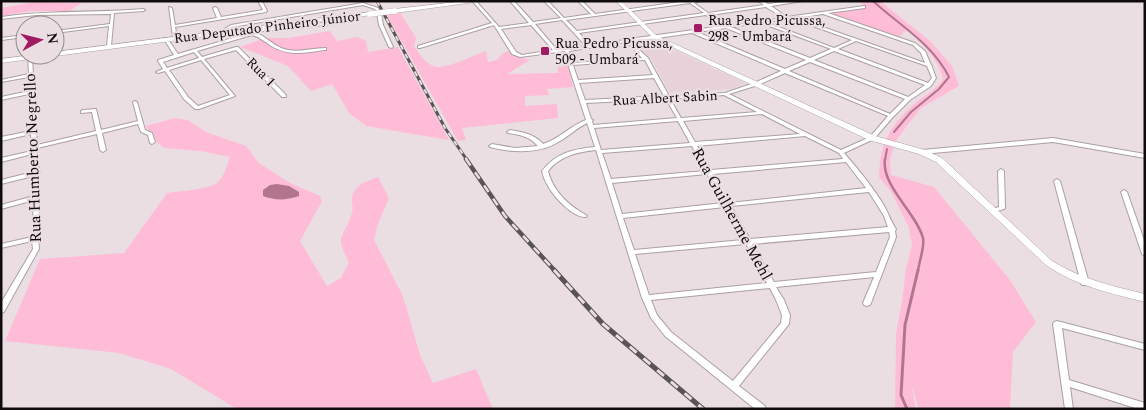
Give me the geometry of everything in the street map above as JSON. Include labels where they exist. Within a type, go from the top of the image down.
[{"type":"street","points":[[173,26],[265,11],[260,1]]},
{"type":"street","points":[[333,1],[336,9]]},
{"type":"street","points":[[475,1],[498,28],[514,54],[522,56],[864,7],[856,1]]},
{"type":"street","name":"Rua Deputado Pinheiro Júnior","points":[[65,53],[175,37],[480,1]]},
{"type":"street","points":[[512,1],[556,51]]},
{"type":"street","points":[[546,1],[589,46]]},
{"type":"street","points":[[580,1],[594,15]]},
{"type":"street","points":[[618,1],[655,37],[872,138],[922,152],[939,160],[1062,273],[1085,282],[1145,298]]},
{"type":"street","points":[[654,1],[660,6]]},
{"type":"street","points":[[498,28],[698,1]]},
{"type":"street","points":[[760,1],[786,18]]},
{"type":"street","points":[[576,32],[801,1]]},
{"type":"street","points":[[223,32],[231,26],[336,9],[363,2],[376,8],[380,14],[381,25],[391,48]]},
{"type":"street","points":[[690,2],[724,26],[908,99]]},
{"type":"street","points":[[170,8],[175,37]]},
{"type":"street","points":[[216,8],[219,18]]},
{"type":"street","points":[[1,18],[35,13],[113,14],[143,10]]},
{"type":"street","points":[[824,13],[914,44],[923,52],[934,78],[929,85],[908,99],[872,138],[841,152]]},
{"type":"street","points":[[109,46],[113,14]]},
{"type":"street","points":[[792,17],[930,66]]},
{"type":"street","points":[[195,51],[233,96],[197,108],[186,98],[160,61],[263,30],[333,22]]},
{"type":"street","points":[[759,22],[929,85]]},
{"type":"street","points":[[420,46],[494,24]]},
{"type":"street","points":[[65,31],[111,25]]},
{"type":"street","points":[[691,31],[891,116]]},
{"type":"street","points":[[250,34],[260,35],[275,47],[290,53],[324,49]]},
{"type":"street","points":[[1,39],[15,37]]},
{"type":"street","points":[[166,39],[177,56]]},
{"type":"street","name":"Rua Guilherme Mehl","points":[[627,40],[646,59],[780,300],[786,320],[734,386]]},
{"type":"street","name":"Rua Albert Sabin","points":[[584,102],[725,94],[756,84],[855,40]]},
{"type":"street","points":[[211,46],[237,48]]},
{"type":"street","points":[[158,72],[237,48]]},
{"type":"street","name":"Rua 1","points":[[237,48],[284,96]]},
{"type":"street","points":[[566,49],[646,298],[654,316],[668,334],[762,409]]},
{"type":"street","points":[[570,64],[646,59]]},
{"type":"street","points":[[1,62],[15,60]]},
{"type":"street","name":"Rua Humberto Negrello","points":[[1,310],[36,249],[37,197],[30,65]]},
{"type":"street","points":[[1,81],[31,75]]},
{"type":"street","points":[[576,82],[656,76]]},
{"type":"street","points":[[1,99],[32,92]]},
{"type":"street","points":[[725,94],[802,135],[841,152],[881,207],[893,229],[893,237],[867,303]]},
{"type":"street","points":[[135,102],[143,131],[150,134],[152,142]]},
{"type":"street","points":[[83,112],[94,110],[103,150]]},
{"type":"street","points":[[592,127],[761,113]]},
{"type":"street","points":[[492,146],[502,149],[520,149],[541,146],[554,142],[590,120]]},
{"type":"street","points":[[1,160],[99,131],[140,122]]},
{"type":"street","points":[[1,139],[34,132]]},
{"type":"street","points":[[510,132],[530,135],[541,146]]},
{"type":"street","points":[[584,216],[557,195],[545,171],[548,166],[574,150],[692,144],[802,135]]},
{"type":"street","points":[[922,152],[1054,140],[1145,156]]},
{"type":"street","points":[[609,181],[847,160]]},
{"type":"street","points":[[994,210],[1002,208],[1001,171]]},
{"type":"street","points":[[1,182],[36,173]]},
{"type":"street","points":[[1057,181],[1085,282]]},
{"type":"street","points":[[620,216],[869,190]]},
{"type":"street","points":[[1124,192],[1145,254]]},
{"type":"street","points":[[1,207],[37,197]]},
{"type":"street","points":[[632,252],[893,229]]},
{"type":"street","points":[[1,246],[35,238]]},
{"type":"street","points":[[646,298],[878,274]]},
{"type":"street","points":[[1069,409],[1057,324],[1145,347]]},
{"type":"street","points":[[1065,382],[1145,407]]},
{"type":"shaded area","points":[[859,1],[880,1],[930,41],[952,66],[959,86],[921,108],[906,127],[895,142],[890,159],[891,175],[934,187],[1010,280],[1036,322],[1013,352],[1010,407],[1012,409],[919,409],[911,384],[916,409],[895,409],[896,334],[906,269],[912,245],[909,228],[892,193],[879,177],[881,155],[887,137],[898,121],[943,79],[938,64],[929,51],[906,30],[899,37],[833,14],[834,12],[866,7]]},
{"type":"shaded area","points":[[34,2],[82,3],[69,11],[31,11],[1,16],[1,8]]},
{"type":"shaded area","points":[[400,12],[416,38],[414,46],[425,60],[433,66],[451,65],[486,51],[488,62],[497,60],[508,51],[530,60],[507,74],[558,73],[558,67],[568,66],[573,87],[547,89],[549,95],[525,96],[525,106],[557,104],[558,118],[462,128],[466,140],[458,141],[386,14]]},
{"type":"shaded area","points":[[330,31],[337,41],[357,37],[366,41],[368,52],[398,47],[449,140],[366,126],[349,113],[332,84],[311,91],[288,66],[240,47],[265,38],[289,38]]},
{"type":"shaded area","points":[[653,38],[657,42],[746,83],[732,89],[670,93],[651,59],[632,41]]},
{"type":"shaded area","points":[[175,118],[188,120],[206,132],[246,146],[259,163],[290,183],[320,196],[322,201],[300,241],[327,286],[341,278],[349,262],[341,241],[353,210],[352,199],[354,193],[362,184],[378,177],[389,198],[378,224],[374,240],[403,296],[420,355],[433,383],[476,369],[493,409],[237,409],[171,369],[119,353],[5,341],[40,259],[124,253],[167,193],[208,187],[220,180],[230,157],[200,151],[164,148],[156,141],[146,126]]},
{"type":"shaded area","points":[[270,185],[289,186],[299,192],[299,196],[272,199],[263,196],[263,190]]},
{"type":"waterway","points":[[873,1],[925,45],[934,54],[949,77],[939,89],[911,112],[894,132]]},
{"type":"waterway","points":[[885,160],[887,149]]},
{"type":"waterway","points":[[885,160],[888,179],[914,218],[923,238],[923,250],[918,271]]},
{"type":"waterway","points":[[907,409],[901,395],[905,325],[918,270]]},
{"type":"railway","points":[[377,1],[445,128],[467,160]]},
{"type":"railway","points":[[466,159],[505,216],[555,271]]},
{"type":"railway","points":[[554,270],[603,324],[703,409]]},
{"type":"place","name":"Rua Pedro Picussa, 298 - Umbará","points":[[698,28]]},
{"type":"place","name":"Rua Pedro Picussa, 509 - Umbará","points":[[545,51]]}]
